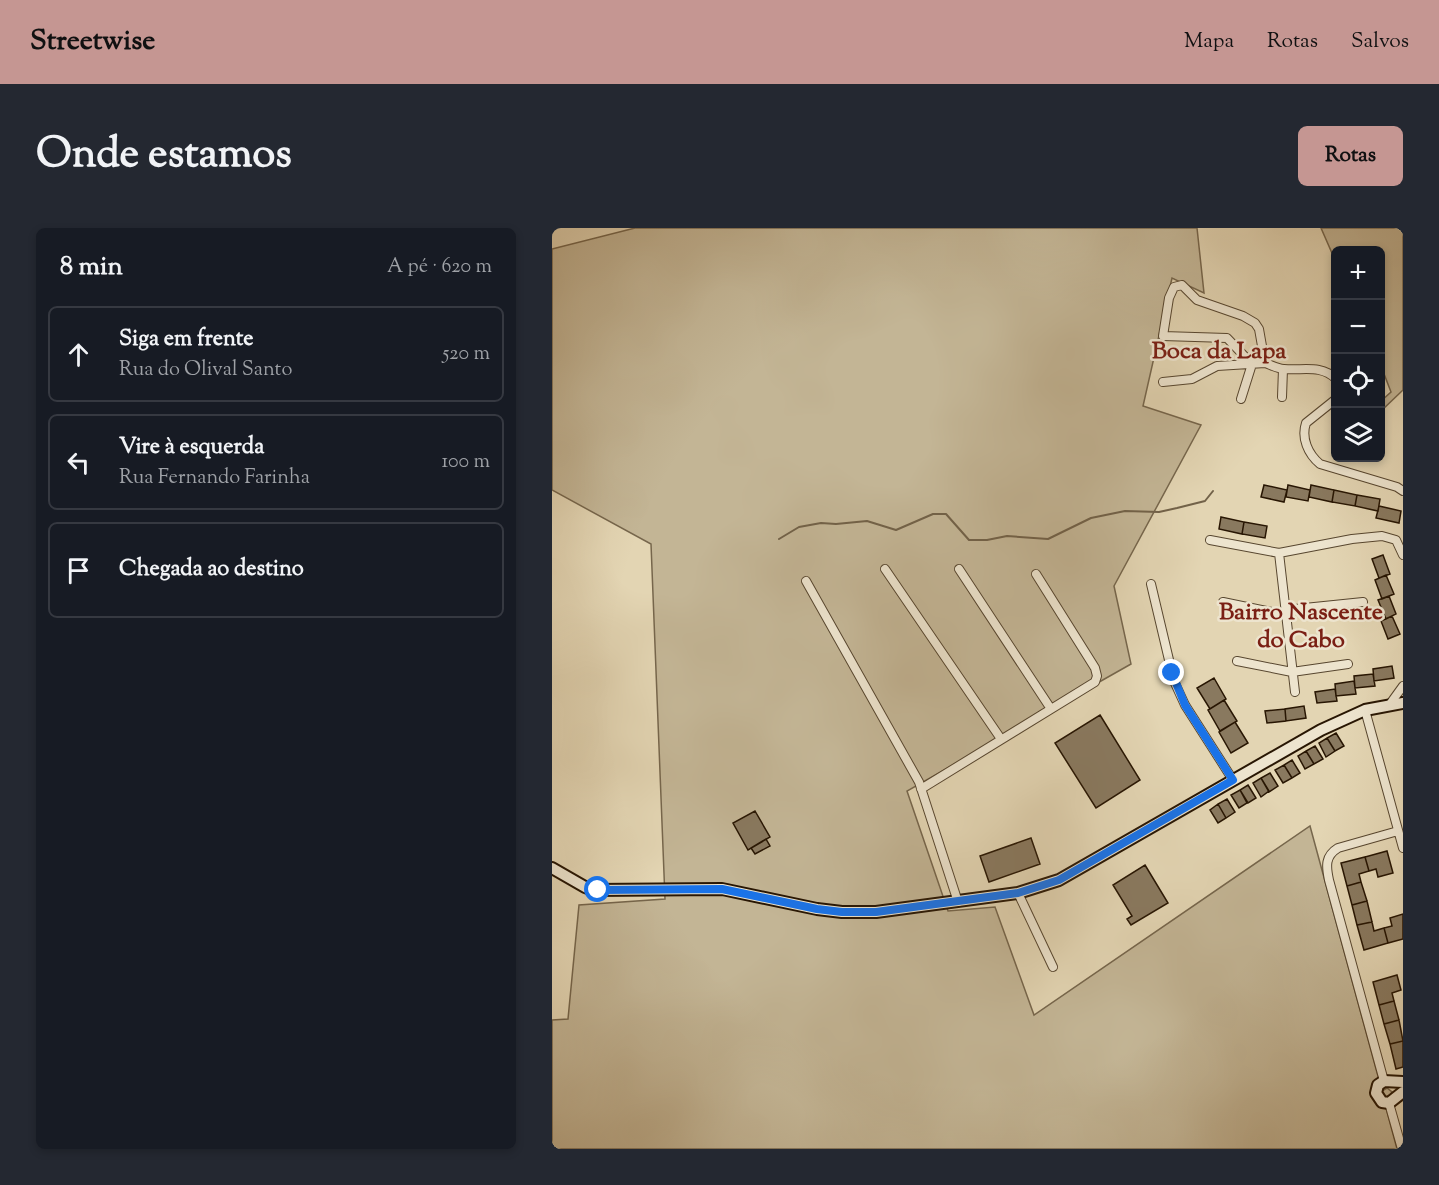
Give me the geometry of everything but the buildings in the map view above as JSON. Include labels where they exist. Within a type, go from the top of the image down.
[{"type":"street","points":[[1252,364],[1227,338],[1163,336],[1170,294],[1174,287],[1179,285],[1186,288],[1197,300],[1243,316],[1255,323],[1265,363]]},
{"type":"street","points":[[1162,382],[1190,380],[1217,366],[1265,363],[1283,369],[1312,368],[1331,375]]},
{"type":"street","points":[[1240,399],[1252,364]]},
{"type":"street","points":[[1282,397],[1283,369]]},
{"type":"street","points":[[1331,402],[1308,420],[1305,427],[1305,441],[1311,455],[1320,464],[1397,487],[1403,491]]},
{"type":"street","points":[[1210,540],[1279,553],[1352,539],[1382,536],[1396,540],[1403,555]]},
{"type":"street","points":[[1279,553],[1295,692]]},
{"type":"street","points":[[885,569],[1001,740]]},
{"type":"street","points":[[959,569],[1051,710]]},
{"type":"street","points":[[921,789],[1095,682],[1097,676],[1095,668],[1036,574]]},
{"type":"street","points":[[806,581],[921,789],[958,902]]},
{"type":"street","points":[[1151,584],[1174,681],[1185,705],[1233,780]]},
{"type":"street","points":[[1223,602],[1285,613],[1363,602]]},
{"type":"street","points":[[1237,661],[1292,672],[1348,664]]},
{"type":"street","points":[[1390,704],[1403,686]]},
{"type":"street","points":[[552,868],[585,888],[604,891],[722,889],[842,912],[876,912],[1018,893],[1059,880],[1321,730],[1365,710],[1403,703]]},
{"type":"street","points":[[1365,710],[1403,848]]},
{"type":"street","points":[[1398,831],[1338,848],[1333,851],[1327,861],[1329,880],[1393,1082],[1398,1087],[1401,1149]]},
{"type":"street","points":[[1018,893],[1053,967]]},
{"type":"street","points":[[1393,1082],[1376,1089],[1376,1097],[1382,1102],[1397,1097]]},
{"type":"shaded area","points":[[635,228],[1197,228],[1204,293],[1172,278],[1143,406],[1201,425],[1114,586],[1131,664],[907,791],[948,911],[995,907],[1034,1015],[1310,826],[1382,1091],[1387,1088],[1392,1092],[1388,1098],[1383,1097],[1397,1149],[552,1149],[552,1020],[568,1019],[579,905],[665,899],[651,544],[552,490],[552,249]]},
{"type":"shaded area","points":[[1321,228],[1403,228],[1403,390],[1385,407],[1385,397],[1391,392],[1385,376],[1385,246],[1331,246],[1331,251]]},
{"type":"waterway","points":[[779,539],[799,527],[821,523],[867,521],[896,530],[933,514],[946,514],[969,540],[987,540],[1007,536],[1048,539],[1091,518],[1125,511],[1159,512],[1205,501],[1213,491]]},
{"type":"district","name":"Boca da Lapa","points":[[1219,352]]},
{"type":"district","name":"Bairro Nascente do Cabo","points":[[1301,627]]},
{"type":"route","points":[[598,890],[722,889],[817,909],[876,912],[1018,893],[1046,885],[1059,880],[1233,780],[1185,705],[1172,673]]}]
